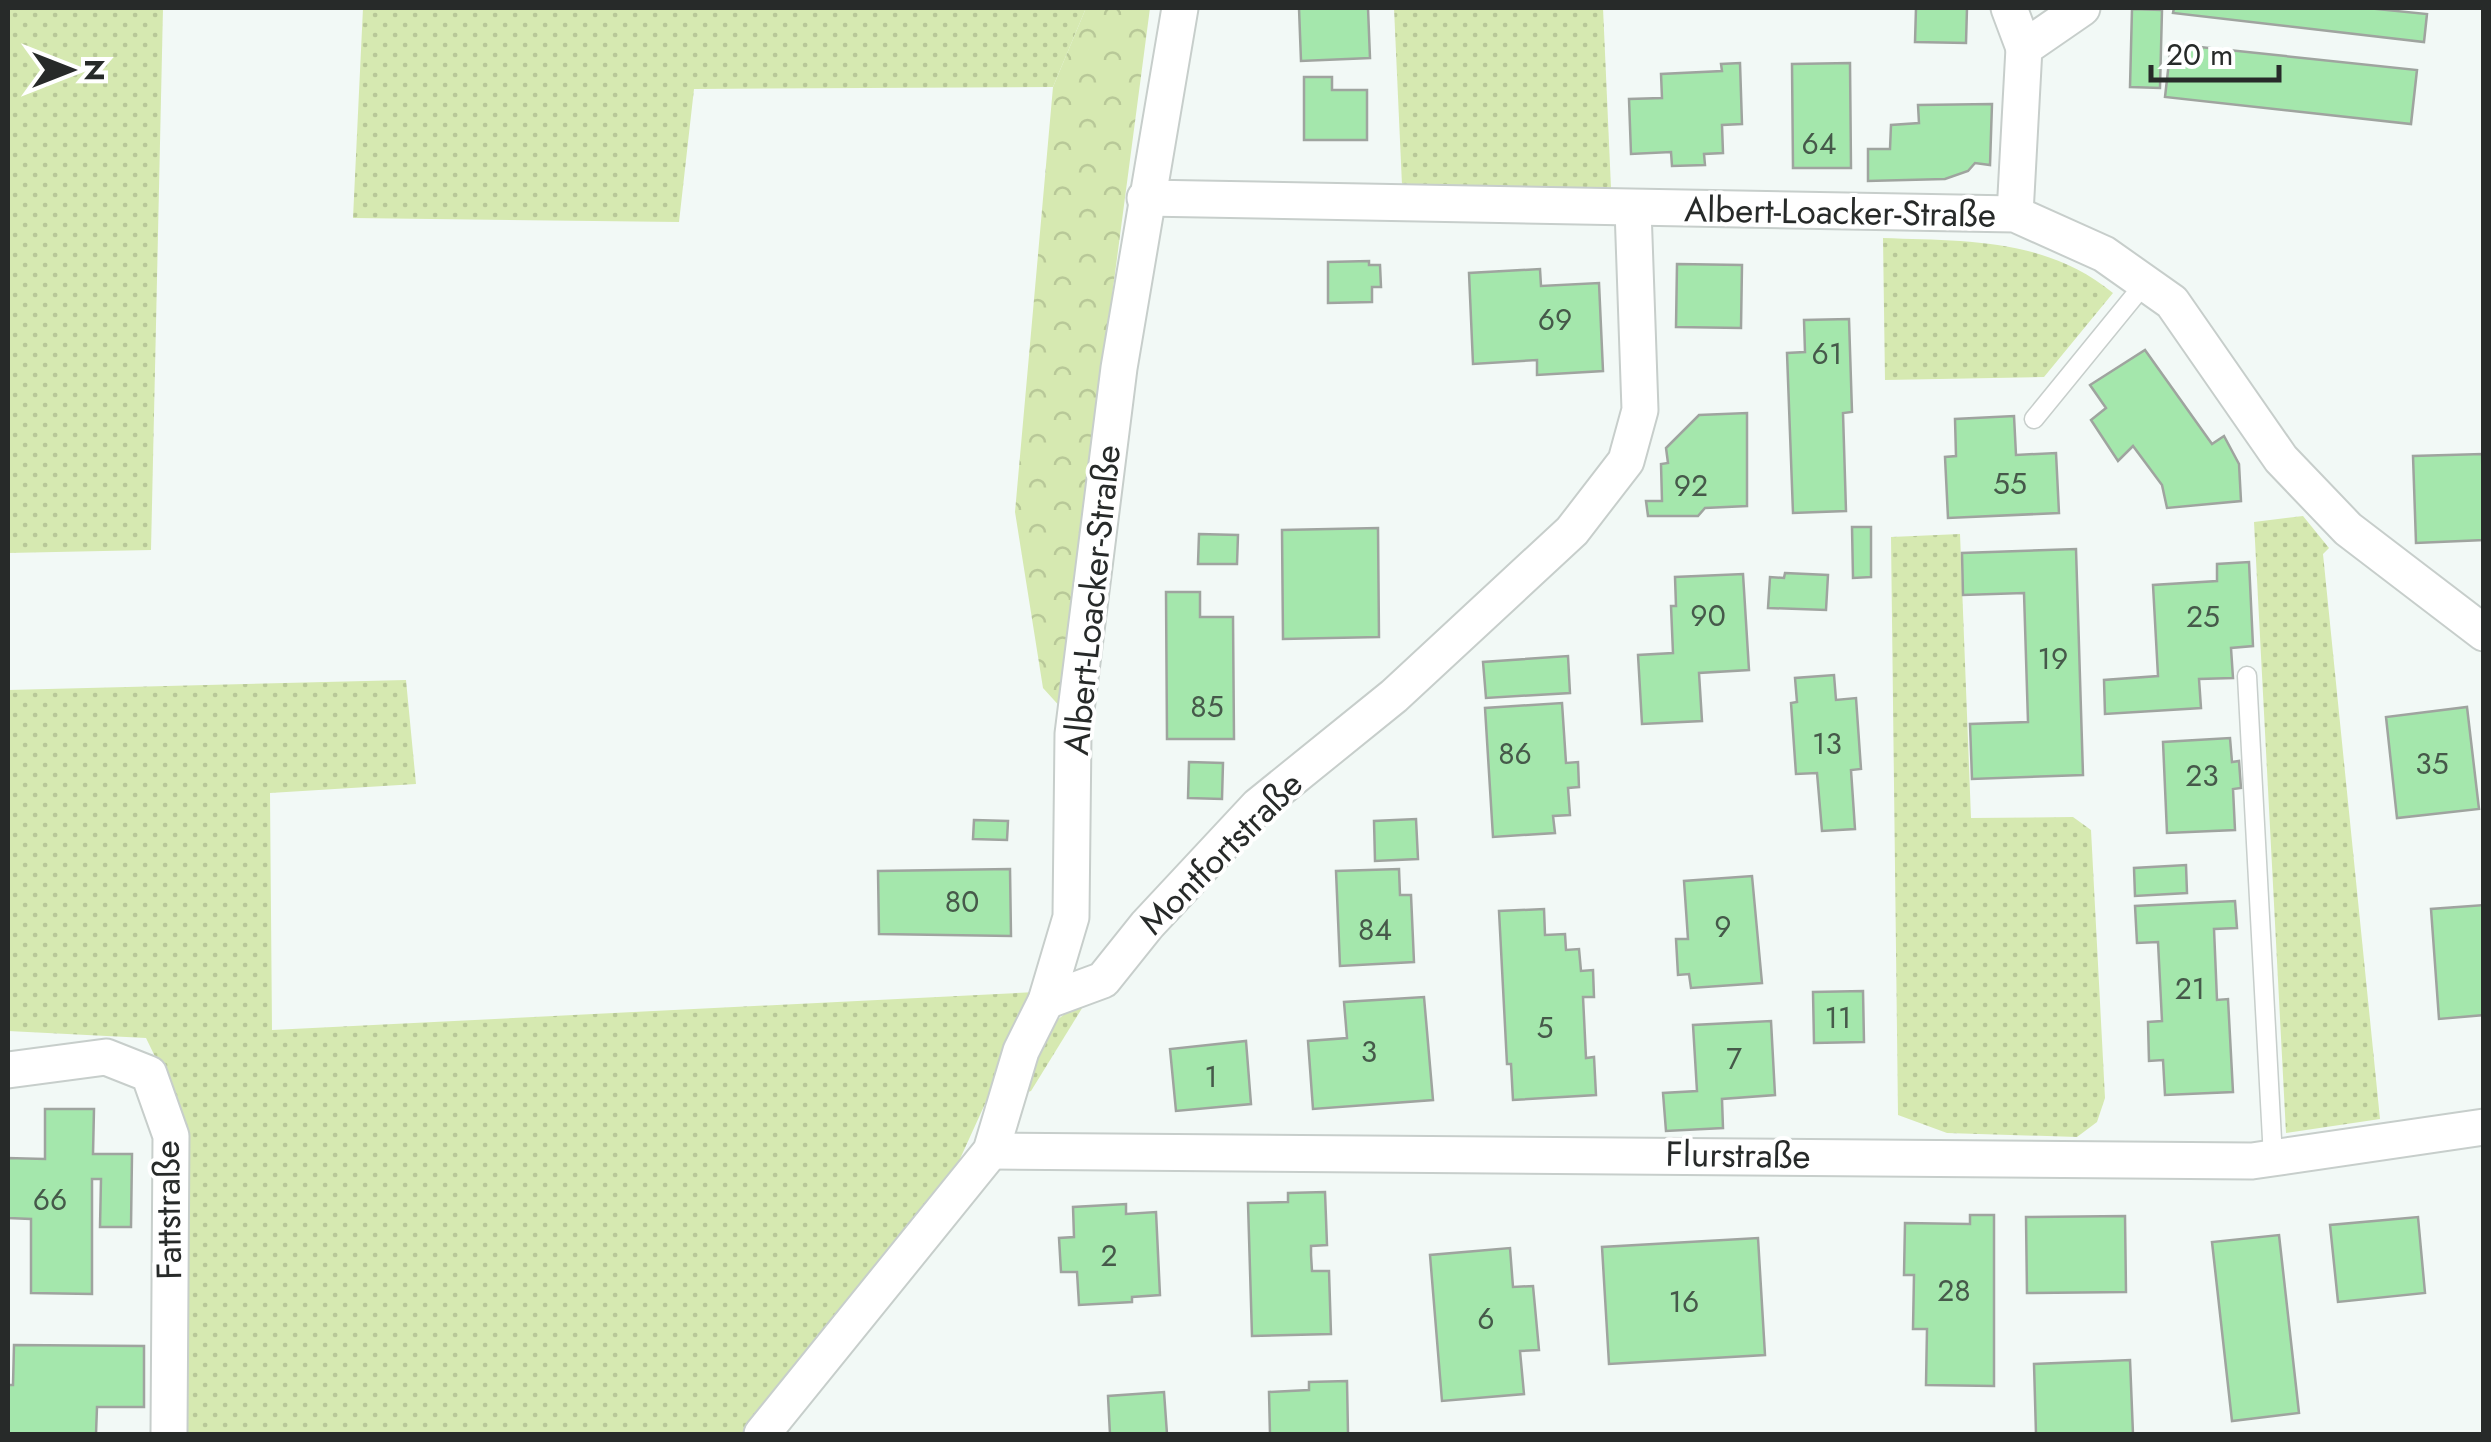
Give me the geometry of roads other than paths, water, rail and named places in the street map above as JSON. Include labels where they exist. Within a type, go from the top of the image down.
[{"type":"street","name":"Albert-Loacker-Straße","points":[[1046,1001],[1070,917],[1074,734],[1119,368],[1180,8]]},
{"type":"street","points":[[2009,8],[2024,48],[2015,214]]},
{"type":"street","points":[[2024,48],[2082,8]]},
{"type":"street","name":"Albert-Loacker-Straße","points":[[1145,198],[1633,210],[2015,214],[2104,254],[2172,302],[2281,460],[2348,529],[2484,633]]},
{"type":"street","name":"Montfortstraße","points":[[1046,1001],[1103,980],[1147,925],[1258,806],[1394,696],[1572,531],[1626,461],[1640,410],[1633,210]]},
{"type":"street","points":[[762,1434],[991,1152],[1021,1050],[1046,1001]]},
{"type":"street","name":"Fattstraße","points":[[8,1070],[106,1057],[149,1074],[171,1136],[169,1434]]},
{"type":"street","name":"Flurstraße","points":[[991,1152],[2273,1158],[2484,1128]]},
{"type":"lane","points":[[2034,419],[2146,283]]},
{"type":"lane","points":[[2247,676],[2273,1158]]}]
